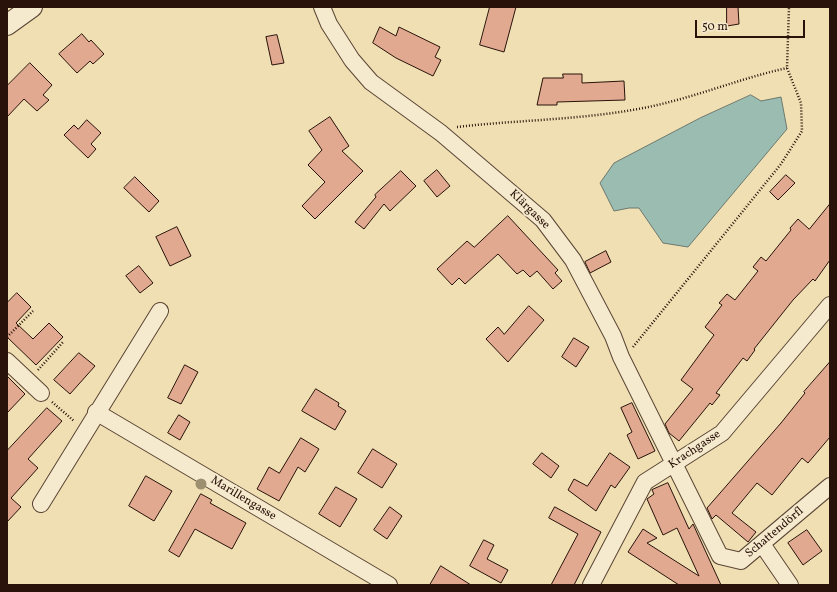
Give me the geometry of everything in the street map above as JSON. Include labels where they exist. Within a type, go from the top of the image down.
[{"type":"street","points":[[8,24],[32,7]]},
{"type":"street","name":"Klärgasse","points":[[322,7],[329,24],[352,60],[371,82],[441,133],[543,220],[574,260],[613,336],[621,357],[674,464]]},
{"type":"street","name":"Krachgasse","points":[[591,585],[645,482],[722,433],[830,305]]},
{"type":"street","points":[[41,504],[96,412],[160,311]]},
{"type":"street","points":[[7,361],[41,393]]},
{"type":"street","name":"Marillengasse","points":[[96,412],[389,585]]},
{"type":"street","name":"Schattendörfl","points":[[674,464],[720,556],[742,561],[830,486]]},
{"type":"street","points":[[762,544],[790,585]]},
{"type":"path","points":[[621,357],[636,343],[781,164],[802,131],[801,103],[787,68],[789,7]]},
{"type":"path","points":[[441,133],[452,128],[594,116],[638,109],[691,97],[758,74],[787,68]]},
{"type":"path","points":[[7,337],[33,310]]},
{"type":"path","points":[[28,381],[64,341]]},
{"type":"path","points":[[41,393],[86,430]]},
{"type":"water","points":[[751,95],[761,101],[781,97],[787,129],[688,247],[663,243],[639,208],[614,211],[600,183],[614,163],[700,118]]},
{"type":"building","points":[[490,7],[516,7],[504,52],[480,45]]},
{"type":"building","points":[[727,7],[738,7],[739,24],[727,26]]},
{"type":"building","points":[[380,27],[396,36],[399,27],[440,47],[435,57],[441,60],[433,76],[396,58],[373,43]]},
{"type":"building","points":[[82,34],[89,42],[91,40],[104,54],[93,64],[90,61],[77,73],[59,54]]},
{"type":"building","points":[[277,35],[284,63],[272,65],[266,37]]},
{"type":"building","points":[[30,63],[52,85],[43,95],[49,100],[37,111],[24,99],[7,117],[7,86]]},
{"type":"building","points":[[563,74],[582,74],[582,83],[624,81],[625,100],[557,102],[557,105],[537,105],[543,78],[563,78]]},
{"type":"building","points":[[330,117],[349,146],[342,151],[363,171],[315,219],[302,206],[325,182],[308,165],[322,150],[309,131]]},
{"type":"building","points":[[87,120],[101,133],[91,144],[96,149],[88,158],[64,135],[74,125],[78,129]]},
{"type":"building","points":[[437,170],[450,186],[437,197],[424,181]]},
{"type":"building","points":[[401,171],[416,186],[390,211],[384,204],[364,229],[355,222],[376,197],[375,195]]},
{"type":"building","points":[[786,175],[795,183],[778,200],[770,192]]},
{"type":"building","points":[[135,177],[159,201],[149,212],[124,188]]},
{"type":"building","points":[[830,204],[830,260],[815,281],[813,279],[793,300],[754,349],[755,350],[747,361],[743,358],[716,393],[720,395],[712,405],[710,403],[679,441],[669,433],[665,424],[693,389],[681,380],[714,335],[705,327],[722,305],[719,303],[727,294],[735,300],[758,271],[753,267],[761,257],[766,261],[798,219],[809,229]]},
{"type":"building","points":[[508,216],[558,270],[555,273],[562,281],[553,289],[537,271],[530,277],[523,270],[517,274],[498,254],[465,284],[459,278],[452,285],[437,269],[467,241],[474,247]]},
{"type":"building","points":[[177,227],[191,256],[170,266],[156,237]]},
{"type":"building","points":[[606,251],[611,262],[590,273],[585,262]]},
{"type":"building","points":[[139,266],[153,283],[140,293],[126,276]]},
{"type":"building","points":[[17,293],[31,307],[16,323],[33,339],[49,323],[63,337],[36,365],[7,337],[7,303]]},
{"type":"building","points":[[529,306],[544,320],[508,362],[486,339],[498,327],[504,334]]},
{"type":"building","points":[[574,338],[589,347],[576,367],[562,357]]},
{"type":"building","points":[[79,353],[95,366],[70,394],[54,380]]},
{"type":"building","points":[[830,362],[830,437],[808,463],[802,458],[772,495],[757,483],[732,513],[756,532],[748,542],[716,515],[712,519],[707,508],[781,423],[805,393],[804,392]]},
{"type":"building","points":[[185,365],[198,372],[181,404],[168,398]]},
{"type":"building","points":[[7,376],[25,394],[7,413]]},
{"type":"building","points":[[316,389],[339,403],[338,406],[346,411],[335,430],[302,411]]},
{"type":"building","points":[[632,403],[655,451],[638,459],[627,435],[632,432],[621,408]]},
{"type":"building","points":[[47,408],[62,421],[28,459],[38,468],[11,498],[21,507],[7,522],[7,451]]},
{"type":"building","points":[[179,415],[190,422],[180,440],[168,433]]},
{"type":"building","points":[[301,438],[319,449],[305,472],[298,467],[279,501],[257,489],[269,467],[279,473]]},
{"type":"building","points":[[373,449],[397,464],[382,488],[358,473]]},
{"type":"building","points":[[542,453],[559,466],[551,478],[533,464]]},
{"type":"building","points":[[610,453],[630,467],[615,488],[611,485],[596,511],[568,490],[574,479],[587,486]]},
{"type":"building","points":[[146,476],[172,491],[154,521],[129,506]]},
{"type":"building","points":[[668,483],[689,529],[693,524],[721,585],[679,585],[628,552],[643,529],[657,538],[647,543],[699,576],[677,528],[663,535],[647,499],[654,494],[652,490]]},
{"type":"building","points":[[336,487],[357,499],[340,527],[319,514]]},
{"type":"building","points":[[201,494],[212,500],[210,503],[246,523],[232,549],[195,529],[179,557],[169,551]]},
{"type":"building","points":[[390,507],[402,516],[387,539],[374,530]]},
{"type":"building","points":[[555,507],[601,532],[574,585],[551,585],[578,534],[549,518]]},
{"type":"building","points":[[807,530],[822,551],[803,565],[788,543]]},
{"type":"building","points":[[484,540],[494,545],[487,559],[508,570],[501,583],[470,566]]},
{"type":"building","points":[[441,566],[471,585],[430,585]]}]
